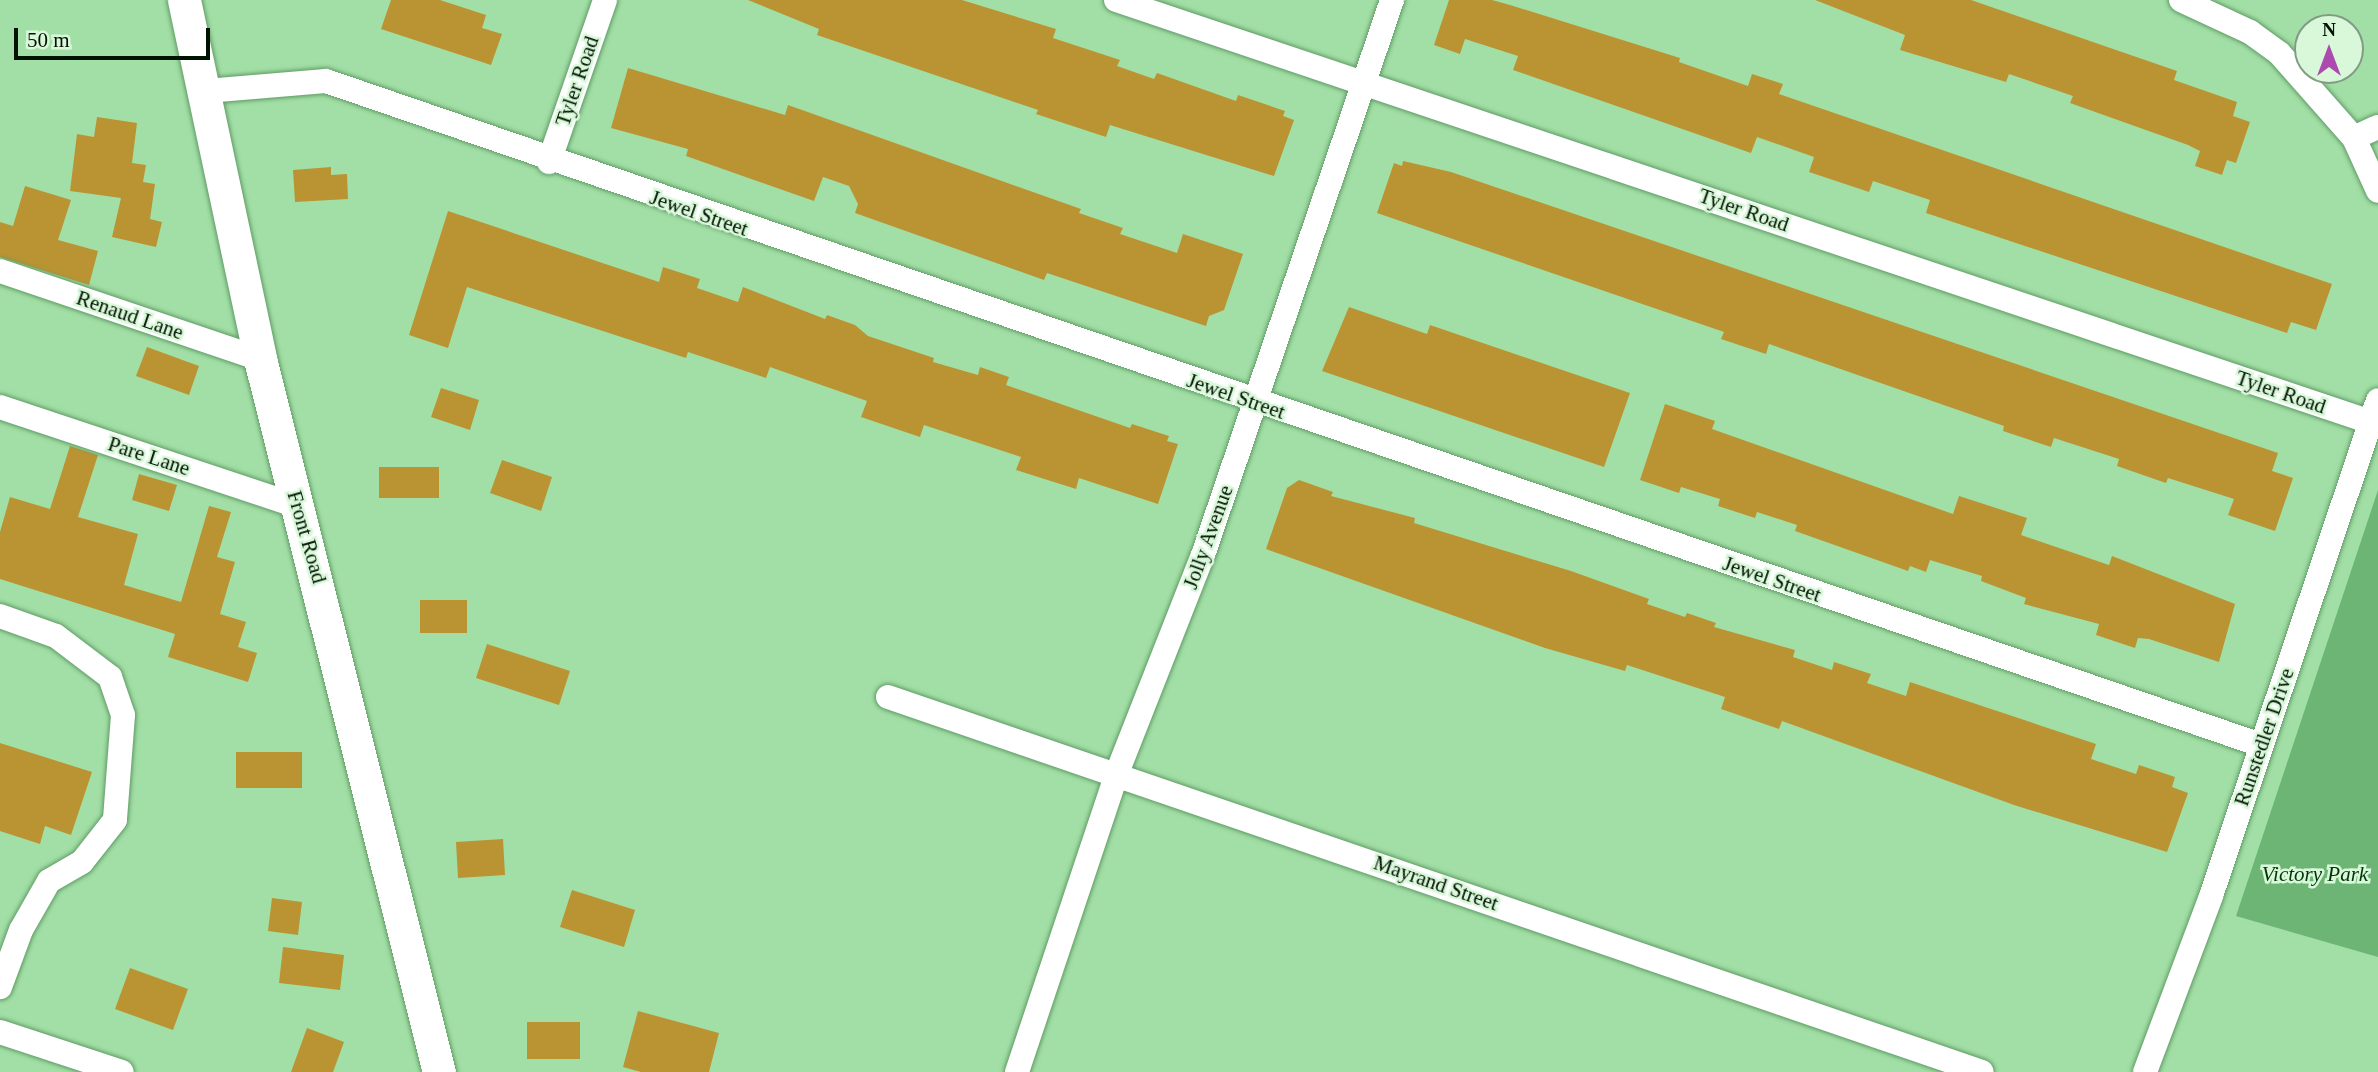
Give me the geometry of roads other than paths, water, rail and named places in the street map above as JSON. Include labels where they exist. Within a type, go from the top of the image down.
[{"type":"main road","name":"Front Road","points":[[184,0],[206,91],[260,359],[439,1072]]},
{"type":"street","name":"Tyler Road","points":[[549,162],[605,0]]},
{"type":"street","name":"Tyler Road","points":[[1116,0],[2374,411]]},
{"type":"street","name":"Jolly Avenue","points":[[1017,1072],[1117,773],[1200,563],[1392,0]]},
{"type":"street","points":[[2181,0],[2250,32],[2279,53],[2354,138],[2378,191]]},
{"type":"street","name":"Jewel Street","points":[[206,91],[326,81],[549,162],[2261,745]]},
{"type":"street","points":[[2354,138],[2378,127]]},
{"type":"street","name":"Renaud Lane","points":[[0,271],[260,359]]},
{"type":"street","name":"Pare Lane","points":[[0,407],[297,506]]},
{"type":"street","name":"Runstedler Drive","points":[[2145,1072],[2261,745],[2374,411]]},
{"type":"street","points":[[0,616],[56,636],[110,677],[123,715],[115,820],[82,862],[49,881],[21,930],[0,987]]},
{"type":"street","name":"Mayrand Street","points":[[888,697],[1117,773],[1982,1072]]},
{"type":"street","points":[[0,1032],[122,1072]]},
{"type":"park label","name":"Victory Park","points":[[2315,874]]}]
